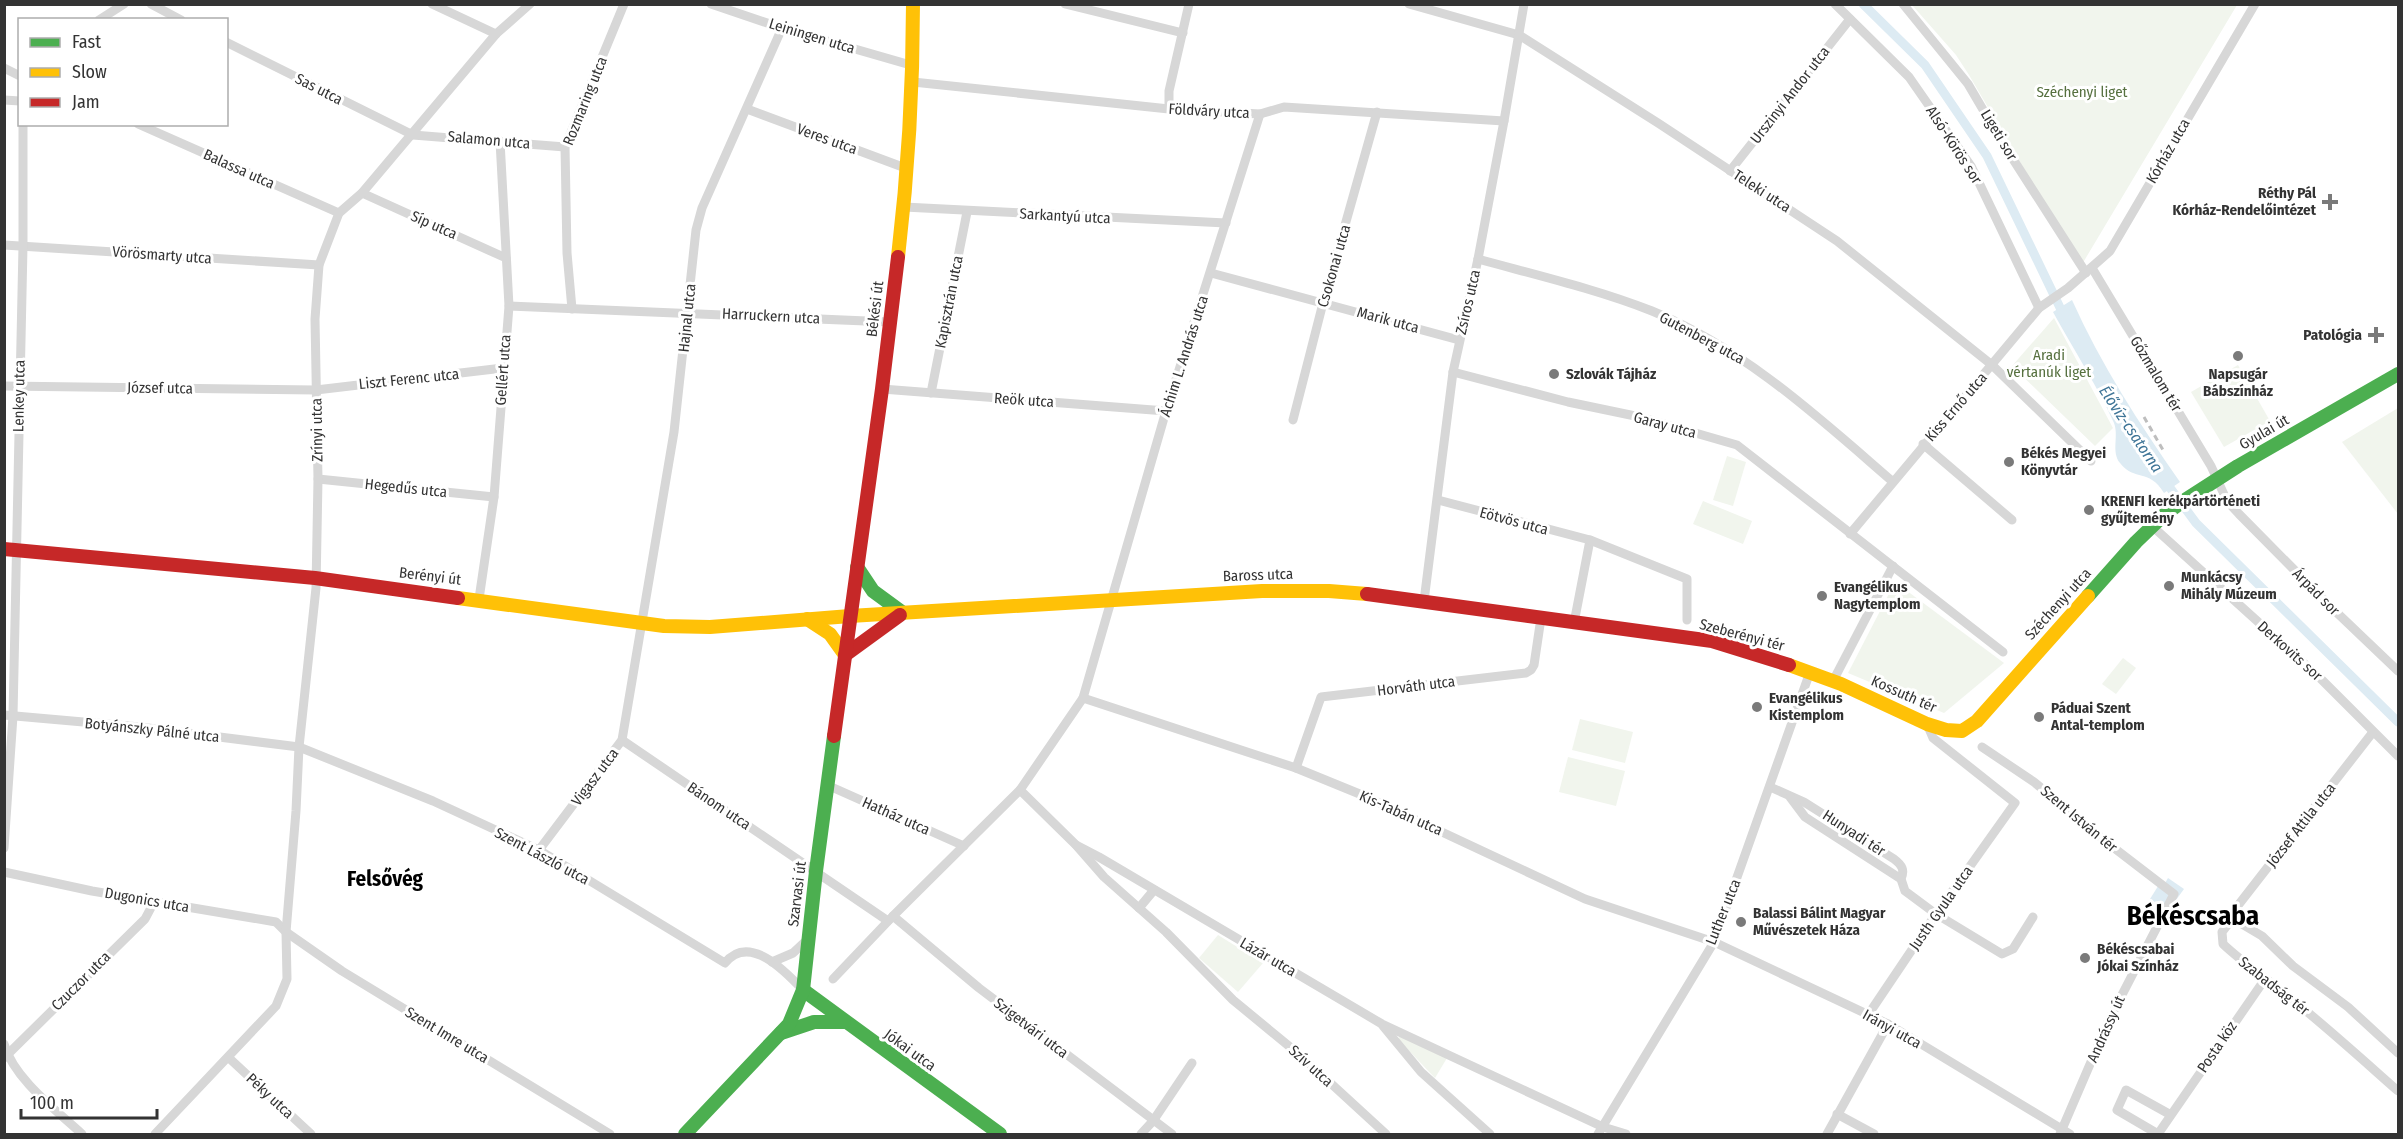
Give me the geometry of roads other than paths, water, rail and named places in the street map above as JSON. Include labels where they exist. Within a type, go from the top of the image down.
[{"type":"main road","name":"Békési út","points":[[850,616],[882,389],[908,169],[914,82],[913,4]]},
{"type":"main road","name":"Gyulai út","points":[[2152,526],[2164,515],[2238,466],[2398,375]]},
{"type":"main road","name":"Széchenyi utca","points":[[1990,706],[2152,526]]},
{"type":"main road","name":"Berényi út","points":[[11,549],[315,578],[642,623],[710,627],[850,616]]},
{"type":"main road","points":[[807,619],[830,634],[845,655],[903,613],[873,591],[857,567]]},
{"type":"main road","name":"Baross utca","points":[[850,616],[1290,590],[1363,594],[1664,634]]},
{"type":"main road","name":"Szarvasi út","points":[[685,1134],[781,1033],[793,1015],[802,990],[850,616]]},
{"type":"main road","name":"Szeberényi tér","points":[[1664,634],[1712,641],[1810,672]]},
{"type":"main road","name":"Kossuth tér","points":[[1810,672],[1927,724],[1946,730],[1962,731],[1977,721],[1990,706]]},
{"type":"main road","name":"Jókai utca","points":[[802,990],[1000,1134]]},
{"type":"main road","points":[[781,1033],[814,1022],[844,1022]]},
{"type":"street","points":[[102,18],[124,4]]},
{"type":"street","points":[[151,4],[176,18]]},
{"type":"street","points":[[432,4],[496,34]]},
{"type":"street","name":"Zrínyi utca","points":[[155,1134],[229,1059],[276,1006],[287,979],[286,932],[299,747],[316,588],[318,479],[315,319],[319,265],[339,213],[362,193],[413,135],[496,34],[530,4]]},
{"type":"street","name":"Rozmaring utca","points":[[572,309],[567,253],[565,147],[624,4]]},
{"type":"street","name":"Leiningen utca","points":[[711,4],[782,28],[914,66]]},
{"type":"street","points":[[1065,4],[1183,33]]},
{"type":"street","points":[[1169,109],[1169,91],[1189,4]]},
{"type":"street","name":"Teleki utca","points":[[1409,4],[1519,35],[1837,241],[1992,365]]},
{"type":"street","name":"Zsíros utca","points":[[1424,602],[1452,372],[1478,259],[1524,4]]},
{"type":"street","name":"Alsó-Körös sor","points":[[1835,4],[1909,77],[1971,166],[2043,305]]},
{"type":"street","name":"Ligeti sor","points":[[1903,4],[1968,84],[2002,142],[2089,270]]},
{"type":"street","name":"Kórház utca","points":[[2068,288],[2110,251],[2255,4]]},
{"type":"street","name":"Urszinyi Andor utca","points":[[1730,171],[1850,19]]},
{"type":"street","name":"Hajnal utca","points":[[642,623],[674,432],[689,312],[696,230],[702,208],[782,28]]},
{"type":"street","name":"Sas utca","points":[[228,43],[413,135]]},
{"type":"street","points":[[4,68],[18,75]]},
{"type":"street","name":"Földváry utca","points":[[914,82],[1169,109],[1260,114],[1284,107],[1504,121]]},
{"type":"street","name":"Veres utca","points":[[747,109],[908,169]]},
{"type":"street","name":"Csokonai utca","points":[[1293,420],[1323,303],[1377,112]]},
{"type":"street","name":"Áchim L. András utca","points":[[1113,599],[1166,411],[1260,114]]},
{"type":"street","name":"Lenkey utca","points":[[4,848],[9,715],[11,549],[23,246],[23,126]]},
{"type":"street","name":"Balassa utca","points":[[143,126],[339,213]]},
{"type":"street","name":"Salamon utca","points":[[413,135],[565,147]]},
{"type":"street","name":"Gellért utca","points":[[479,599],[494,497],[508,306],[500,141]]},
{"type":"street","name":"Síp utca","points":[[362,193],[506,258]]},
{"type":"street","name":"Sarkantyú utca","points":[[904,207],[967,212],[1226,223]]},
{"type":"street","name":"Kapisztrán utca","points":[[931,393],[967,212]]},
{"type":"street","name":"Vörösmarty utca","points":[[4,245],[319,265]]},
{"type":"street","name":"Gutenberg utca","points":[[1478,259],[1596,292],[1652,311],[1692,330],[1756,368],[1804,405],[1892,481]]},
{"type":"street","name":"Gőzmalom tér","points":[[2089,270],[2218,480]]},
{"type":"street","name":"Marik utca","points":[[1211,273],[1459,340]]},
{"type":"street","name":"Kiss Ernő utca","points":[[1850,534],[1923,444],[2043,305],[2068,288]]},
{"type":"street","name":"Harruckern utca","points":[[508,306],[890,322]]},
{"type":"street","points":[[1992,365],[2091,461]]},
{"type":"street","name":"Liszt Ferenc utca","points":[[316,390],[503,368]]},
{"type":"street","name":"Garay utca","points":[[1452,372],[1568,402],[1640,417],[1737,445],[1776,473],[1850,534]]},
{"type":"street","name":"József utca","points":[[4,386],[316,390]]},
{"type":"street","name":"Reök utca","points":[[882,389],[1166,411]]},
{"type":"street","points":[[1923,444],[2012,520]]},
{"type":"street","name":"Hegedűs utca","points":[[318,479],[494,497]]},
{"type":"street","name":"Árpád sor","points":[[2218,480],[2228,501],[2238,514],[2398,671]]},
{"type":"street","name":"Eötvös utca","points":[[1438,500],[1590,540],[1687,579]]},
{"type":"street","name":"Derkovits sor","points":[[2152,526],[2317,675],[2398,756]]},
{"type":"street","points":[[1850,534],[2003,652]]},
{"type":"street","points":[[1574,622],[1590,540]]},
{"type":"street","points":[[1833,681],[1893,566]]},
{"type":"street","name":"Szeberényi tér","points":[[1687,579],[1687,620]]},
{"type":"street","points":[[833,979],[1020,790],[1083,698],[1113,599]]},
{"type":"street","name":"Horváth utca","points":[[1296,768],[1321,697],[1526,673],[1534,665],[1541,618]]},
{"type":"street","name":"Vigasz utca","points":[[539,850],[622,740],[642,623]]},
{"type":"street","name":"Luther utca","points":[[1600,1131],[1714,942],[1810,672]]},
{"type":"street","name":"Kis-Tabán utca","points":[[1083,698],[1296,768],[1367,796],[1585,899],[1714,942]]},
{"type":"street","name":"Botyánszky Pálné utca","points":[[9,715],[140,727],[299,747]]},
{"type":"street","name":"Justh Gyula utca","points":[[1868,1015],[2015,803],[1933,738],[1927,724]]},
{"type":"street","name":"József Attila utca","points":[[2235,920],[2236,909],[2373,732]]},
{"type":"street","name":"Bánom utca","points":[[622,740],[890,919]]},
{"type":"street","name":"Szent László utca","points":[[299,747],[433,801],[539,850],[725,963],[736,953],[745,951],[754,953],[785,971],[802,990]]},
{"type":"street","name":"Szent István tér","points":[[1982,747],[2034,782],[2174,894]]},
{"type":"street","name":"Hatház utca","points":[[827,785],[964,846]]},
{"type":"street","name":"Hunyadi tér","points":[[1770,787],[1804,802],[1894,859],[1902,865],[1904,873],[1901,879]]},
{"type":"street","name":"Lázár utca","points":[[1020,790],[1076,845],[1104,878],[1166,932],[1233,1000]]},
{"type":"street","name":"Hunyadi tér","points":[[1790,797],[1805,817],[1901,879],[1905,891],[1936,914],[2002,954],[2013,949],[2033,917]]},
{"type":"street","name":"Lázár utca","points":[[1076,845],[1099,856],[1154,891],[1382,1024],[1600,1131],[1626,1134]]},
{"type":"street","name":"Dugonics utca","points":[[4,872],[154,902],[276,922],[286,932]]},
{"type":"street","points":[[1139,908],[1154,891]]},
{"type":"street","name":"Andrássy út","points":[[2064,1133],[2109,1020],[2174,894]]},
{"type":"street","name":"Czuczor utca","points":[[6,1056],[145,919],[154,902]]},
{"type":"street","name":"Szigetvári utca","points":[[890,919],[1172,1134]]},
{"type":"street","name":"Szabadság tér","points":[[2398,1053],[2348,1007],[2293,966],[2262,936],[2235,920],[2229,923],[2222,932],[2223,944],[2304,1009],[2398,1091]]},
{"type":"street","name":"Szent Imre utca","points":[[286,932],[342,971],[610,1134]]},
{"type":"street","points":[[772,962],[793,953],[808,939]]},
{"type":"street","name":"Irányi utca","points":[[1714,942],[1888,1024],[2064,1133]]},
{"type":"street","name":"Posta köz","points":[[2171,1115],[2126,1090],[2117,1110],[2158,1134],[2265,979]]},
{"type":"street","name":"Szív utca","points":[[1233,1000],[1301,1056],[1386,1134]]},
{"type":"street","name":"Lázár utca","points":[[1382,1024],[1421,1072],[1490,1134]]},
{"type":"street","points":[[1827,1134],[1888,1024]]},
{"type":"street","points":[[4,1044],[6,1056],[21,1076],[82,1134]]},
{"type":"street","name":"Péky utca","points":[[229,1059],[311,1134]]},
{"type":"street","points":[[1141,1134],[1153,1121],[1192,1063]]},
{"type":"street","points":[[1837,1114],[1874,1134]]},
{"type":"water","points":[[2072,300],[2095,348],[2180,482],[2164,493],[2153,480],[2131,472],[2117,459],[2114,423],[2093,381],[2053,312]]},
{"type":"water","points":[[2168,878],[2184,889],[2176,900],[2170,896],[2163,907],[2150,899],[2160,883],[2164,885]]},
{"type":"waterway","name":"Élővíz-csatorna","points":[[1863,4],[1925,65],[1987,156],[2065,318]]},
{"type":"waterway","name":"Élővíz-csatorna","points":[[2165,481],[2196,523],[2398,722]]},
{"type":"railway","points":[[2144,417],[2163,450]]},
{"type":"place","name":"Réthy Pál Kórház-Rendelőintézet","points":[[2330,202]]},
{"type":"place","name":"Patológia","points":[[2376,335]]},
{"type":"place","name":"Napsugár Bábszínház","points":[[2238,356]]},
{"type":"place","name":"Szlovák Tájház","points":[[1554,374]]},
{"type":"place","name":"Békés Megyei Könyvtár","points":[[2009,462]]},
{"type":"place","name":"KRENFI kerékpártörténeti gyűjtemény","points":[[2089,510]]},
{"type":"place","name":"Munkácsy Mihály Múzeum","points":[[2169,586]]},
{"type":"place","name":"Evangélikus Nagytemplom","points":[[1822,596]]},
{"type":"place","name":"Evangélikus Kistemplom","points":[[1757,707]]},
{"type":"place","name":"Páduai Szent Antal-templom","points":[[2039,717]]},
{"type":"place","name":"Balassi Bálint Magyar Művészetek Háza","points":[[1741,922]]},
{"type":"place","name":"Békéscsabai Jókai Színház","points":[[2085,958]]},
{"type":"district","name":"Felsővég","points":[[385,879]]},
{"type":"district","name":"Békéscsaba","points":[[2193,916]]},
{"type":"park label","name":"Széchenyi liget","points":[[2082,92]]},
{"type":"park label","name":"Aradi vértanúk liget","points":[[2049,364]]}]
